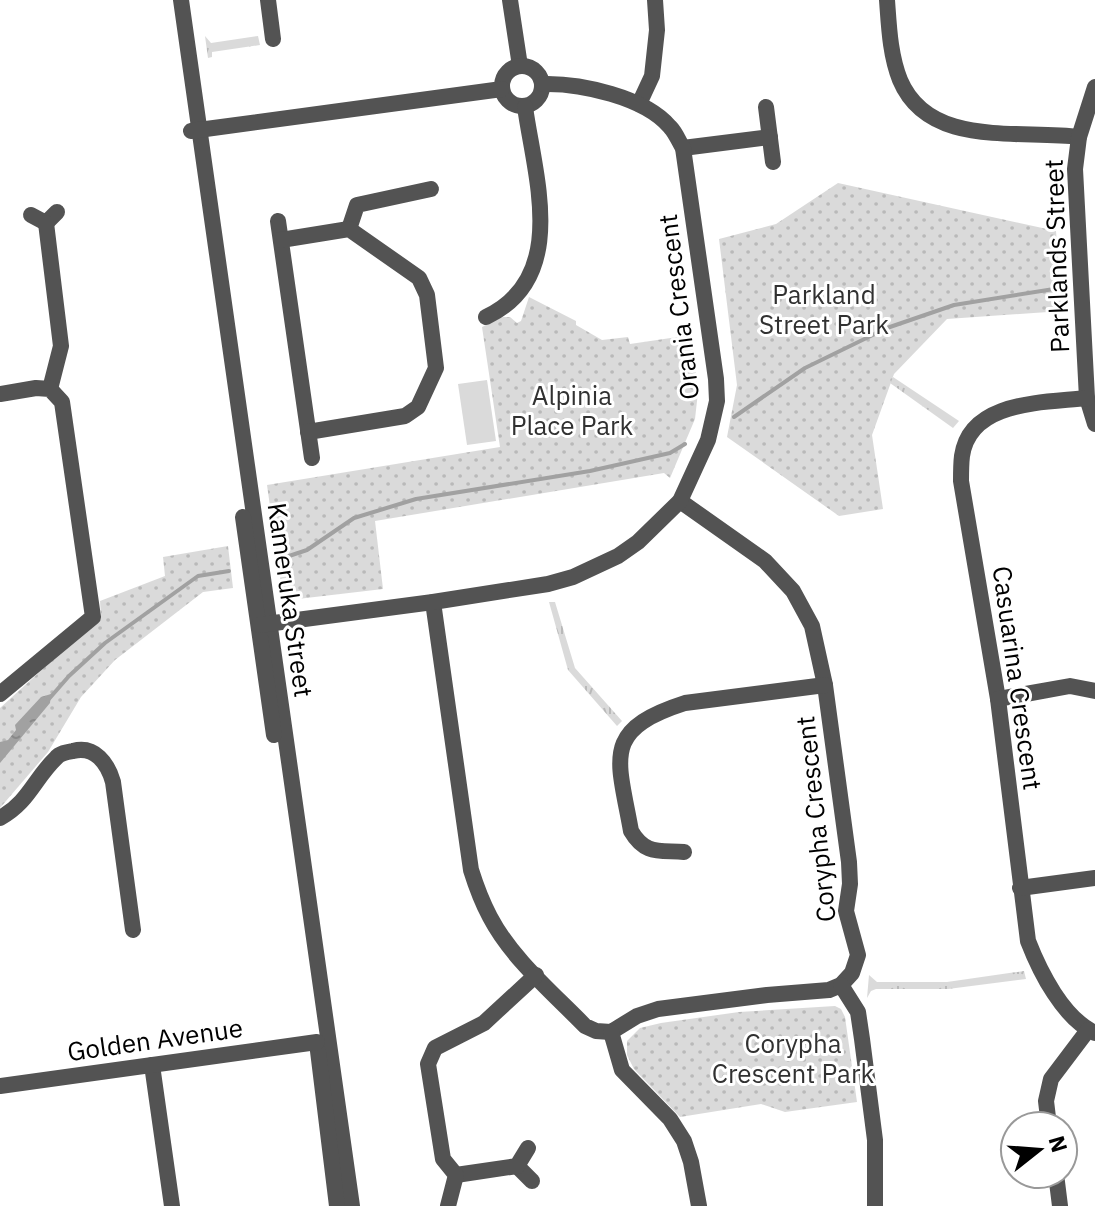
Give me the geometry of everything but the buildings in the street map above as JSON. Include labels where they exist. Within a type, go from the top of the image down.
[{"type":"street","name":"Kameruka Street","points":[[170,0],[194,130]]},
{"type":"street","name":"Kameruka Street","points":[[181,0],[194,130],[264,624],[352,1206]]},
{"type":"street","points":[[268,0],[273,39]]},
{"type":"street","points":[[510,0],[520,66]]},
{"type":"street","points":[[639,104],[652,76],[657,30],[655,0]]},
{"type":"street","points":[[887,0],[892,52],[901,82],[915,103],[938,120],[958,129],[982,133],[1049,133],[1079,137]]},
{"type":"street","points":[[520,66],[537,72],[543,84],[540,96],[525,107],[508,101],[502,89],[504,77],[520,66]]},
{"type":"street","points":[[543,84],[568,84],[598,90],[639,104],[670,126],[683,148],[770,137]]},
{"type":"street","name":"Parklands Street","points":[[1095,87],[1079,137],[1075,169],[1087,276],[1087,398],[1095,424]]},
{"type":"street","points":[[194,130],[502,89]]},
{"type":"street","points":[[486,317],[504,309],[517,295],[528,280],[539,253],[542,222],[525,107]]},
{"type":"street","points":[[766,107],[773,162]]},
{"type":"street","name":"Orania Crescent","points":[[264,624],[433,602],[573,577],[618,556],[638,542],[680,501],[708,440],[717,401],[683,148]]},
{"type":"street","points":[[349,229],[357,205],[431,189]]},
{"type":"street","points":[[45,217],[61,346],[50,389]]},
{"type":"street","points":[[278,221],[312,458]]},
{"type":"street","points":[[281,240],[349,229],[419,278],[427,295],[436,368],[418,407],[405,416],[308,432]]},
{"type":"street","points":[[0,394],[50,389],[62,402],[93,617],[0,694]]},
{"type":"street","name":"Casuarina Crescent","points":[[1087,398],[1004,409],[984,419],[970,435],[962,453],[961,481],[998,699],[1028,941],[1040,972],[1060,1001],[1092,1031]]},
{"type":"street","name":"Corypha Crescent","points":[[680,501],[765,561],[793,591],[812,626],[825,685],[849,862],[846,911],[858,955],[852,973],[841,985]]},
{"type":"street","points":[[433,602],[471,870],[491,920],[536,975],[585,1026],[596,1031],[611,1032],[637,1016],[658,1009],[815,991],[841,985],[858,1012],[875,1140],[875,1206]]},
{"type":"street","name":"Kameruka Street","points":[[264,624],[337,1206]]},
{"type":"street","points":[[684,852],[647,850],[631,831],[619,750],[628,732],[667,709],[685,703],[825,685]]},
{"type":"street","points":[[998,699],[1070,686],[1095,691]]},
{"type":"street","points":[[0,818],[16,809],[58,755],[79,749],[97,754],[109,767],[113,782],[133,930]]},
{"type":"street","points":[[1020,888],[1095,878]]},
{"type":"street","points":[[456,1175],[443,1159],[428,1064],[435,1048],[484,1023],[536,975]]},
{"type":"street","points":[[1047,1110],[1051,1079],[1092,1031]]},
{"type":"street","points":[[611,1032],[622,1070],[670,1119],[684,1141],[699,1206]]},
{"type":"street","name":"Golden Avenue","points":[[0,1086],[317,1042]]},
{"type":"street","points":[[152,1065],[172,1206]]},
{"type":"street","points":[[517,1166],[528,1148]]},
{"type":"street","points":[[456,1175],[517,1166]]},
{"type":"street","points":[[517,1166],[532,1181]]},
{"type":"street","points":[[448,1206],[456,1175]]},
{"type":"green space","points":[[205,36],[211,43],[258,36],[260,45],[212,52],[212,57],[208,58]]},
{"type":"green space","name":"Parkland Street Park","points":[[838,183],[1056,231],[1062,311],[947,319],[894,374],[872,435],[883,509],[839,516],[727,437],[737,385],[719,239],[776,224]]},
{"type":"green space","name":"Alpinia Place Park","points":[[529,297],[576,321],[576,325],[602,340],[628,337],[630,344],[691,335],[698,392],[695,419],[670,478],[664,473],[375,521],[383,589],[289,600],[281,584],[267,485],[500,447],[482,327],[503,317],[510,317],[517,323],[521,321]]},
{"type":"green space","points":[[893,377],[959,421],[953,428],[890,383]]},
{"type":"green space","points":[[487,380],[496,441],[467,445],[458,384]]},
{"type":"green space","points":[[228,546],[233,588],[203,592],[115,660],[81,697],[48,752],[0,808],[0,708],[101,616],[100,601],[165,576],[163,557]]},
{"type":"green space","points":[[549,602],[555,602],[575,668],[622,721],[617,726],[568,670]]},
{"type":"green space","points":[[1024,971],[1026,979],[948,989],[876,989],[867,998],[869,975],[877,982],[947,982]]},
{"type":"green space","name":"Corypha Crescent Park","points":[[835,1006],[841,1009],[845,1017],[857,1102],[785,1112],[761,1104],[680,1117],[634,1069],[627,1055],[627,1041],[640,1028],[661,1023],[739,1012]]},
{"type":"water","points":[[51,694],[50,703],[0,763],[0,742],[8,740],[16,730],[15,725],[41,697]]},
{"type":"waterway","points":[[734,417],[805,368],[887,328],[954,305],[1054,289]]},
{"type":"waterway","points":[[283,558],[307,550],[354,518],[416,499],[590,471],[670,453],[685,444]]},
{"type":"waterway","points":[[48,700],[105,643],[198,576],[229,571]]}]
